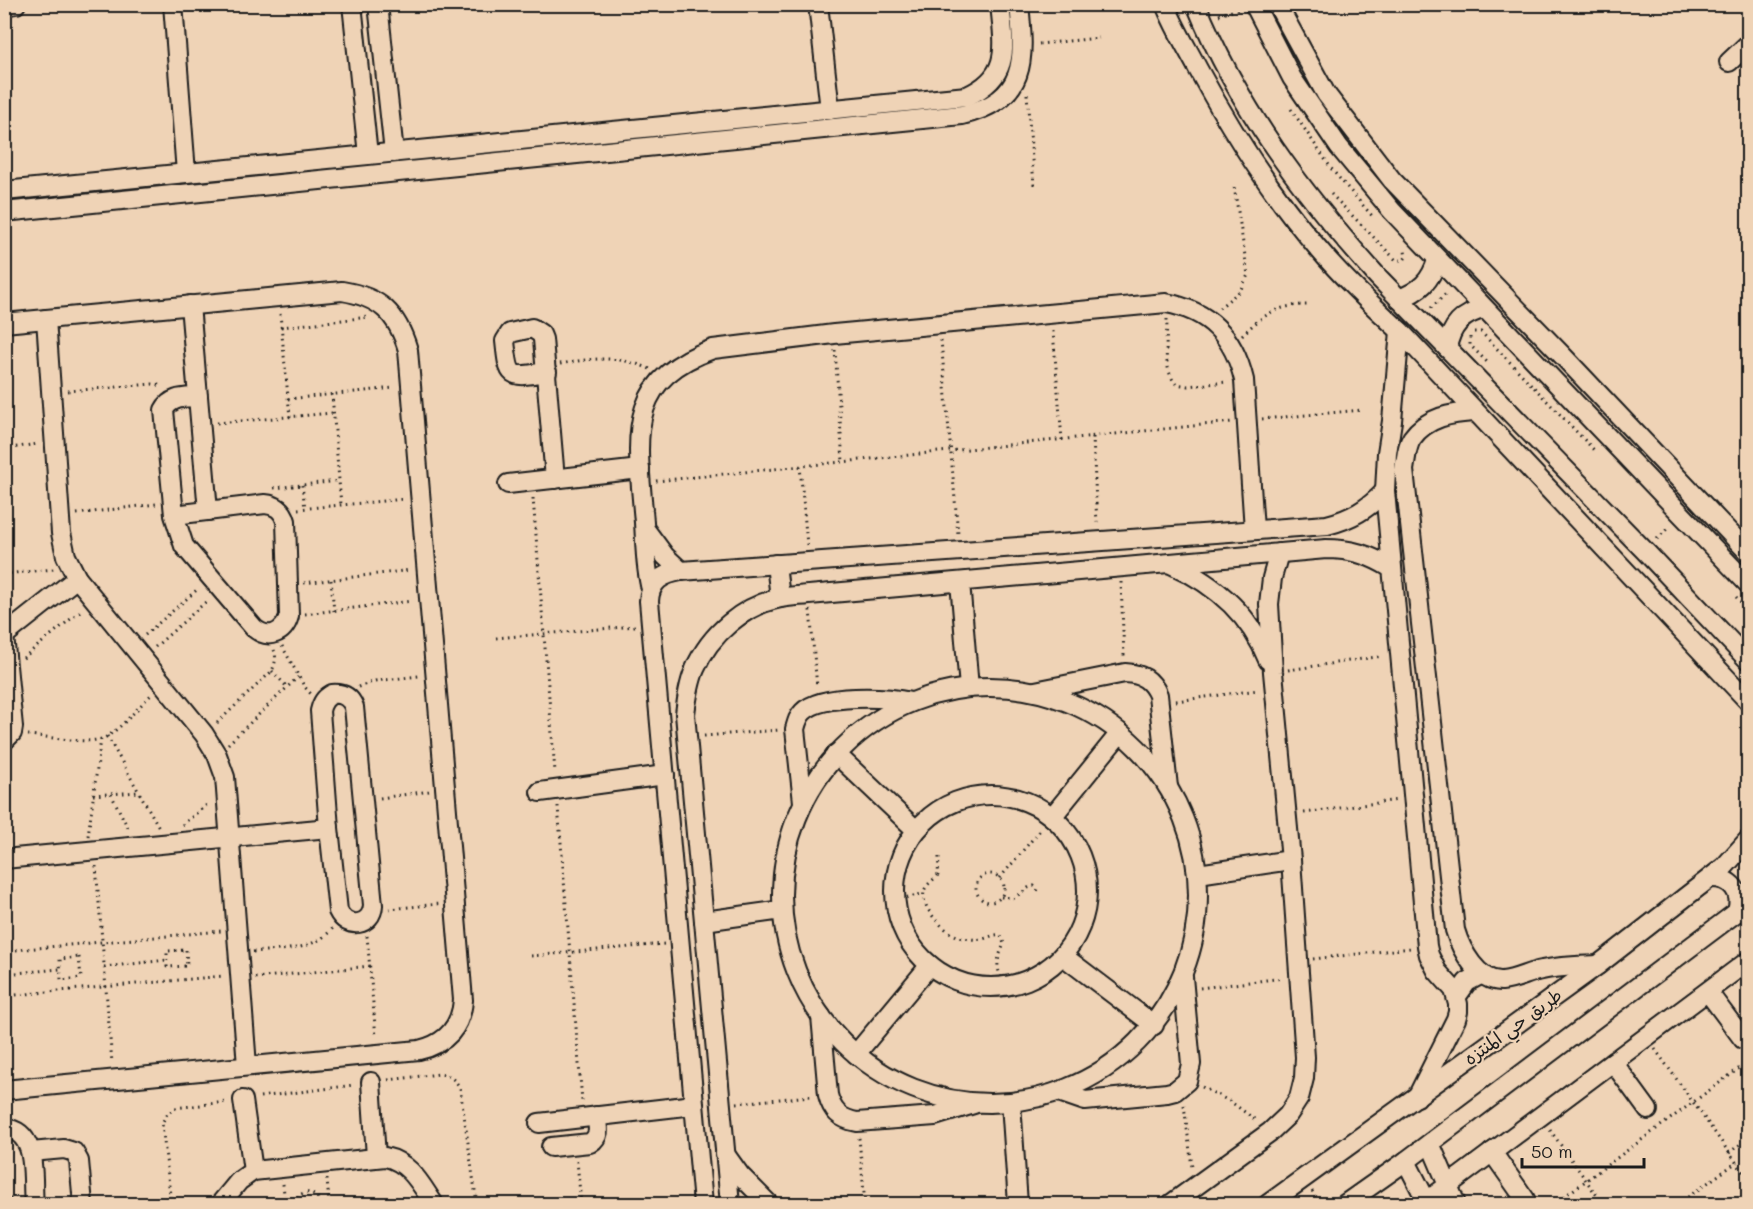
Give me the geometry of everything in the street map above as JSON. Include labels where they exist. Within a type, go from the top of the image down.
[{"type":"street","points":[[4,6],[16,4]]},
{"type":"street","points":[[173,4],[186,173]]},
{"type":"street","points":[[352,4],[368,155]]},
{"type":"street","points":[[378,4],[394,153]]},
{"type":"street","points":[[818,4],[830,110]]},
{"type":"street","points":[[4,191],[967,96],[982,90],[994,79],[1002,64],[1004,49],[1000,4]]},
{"type":"street","points":[[4,212],[962,115],[982,110],[999,100],[1013,85],[1021,66],[1023,46],[1019,4]]},
{"type":"street","points":[[1164,4],[1222,113],[1252,163],[1317,247],[1353,287],[1400,331],[1748,699]]},
{"type":"street","points":[[1277,4],[1326,94],[1392,180],[1749,552]]},
{"type":"street","points":[[1249,6],[1292,78],[1339,147],[1392,212],[1749,584]]},
{"type":"street","points":[[1206,13],[1219,56],[1245,103],[1305,193],[1399,299],[1749,660]]},
{"type":"street","points":[[1729,62],[1749,44]]},
{"type":"street","points":[[1252,163],[1274,149]]},
{"type":"street","points":[[1399,299],[1420,289],[1428,281],[1437,260]]},
{"type":"street","points":[[4,323],[342,291],[361,294],[378,302],[392,315],[403,332],[408,350],[464,1000],[458,1023],[442,1041],[431,1047],[4,1090]]},
{"type":"street","points":[[703,1204],[649,601],[651,589],[644,553],[645,529],[638,443],[641,420],[649,398],[662,379],[686,360],[712,349],[834,334],[1052,313],[1167,303],[1181,306],[1204,316],[1220,329],[1232,345],[1240,364],[1244,380],[1254,530]]},
{"type":"street","points":[[190,305],[208,511]]},
{"type":"street","points":[[1447,348],[1449,336],[1462,317],[1484,309]]},
{"type":"street","points":[[46,319],[63,545],[74,572],[94,599],[204,734],[217,755],[227,789],[247,1066]]},
{"type":"street","points":[[1400,331],[1387,453],[1386,491],[1391,568],[1427,946],[1437,971],[1450,985],[1458,1004],[1456,1019],[1417,1097]]},
{"type":"street","points":[[547,369],[555,478]]},
{"type":"street","points":[[174,508],[208,511],[265,504],[281,510],[286,520],[287,624],[271,635],[260,633],[184,546],[174,508],[164,410],[170,401],[175,399],[198,397]]},
{"type":"street","points":[[1475,412],[1451,413],[1437,418],[1418,432],[1411,439],[1404,470],[1453,919],[1463,951],[1482,975],[1488,978],[1503,981],[1546,969],[1598,965]]},
{"type":"street","points":[[1392,421],[1418,432]]},
{"type":"street","points":[[1612,441],[1628,424]]},
{"type":"street","points":[[1387,453],[1407,451]]},
{"type":"street","points":[[508,484],[555,478],[640,475]]},
{"type":"street","points":[[651,589],[662,576],[681,571],[1327,525],[1344,521],[1367,509],[1386,491]]},
{"type":"street","points":[[645,529],[665,556],[681,571]]},
{"type":"street","points":[[1168,536],[1169,563]]},
{"type":"street","points":[[1019,547],[1020,576]]},
{"type":"street","points":[[730,1204],[685,714],[688,691],[695,669],[706,649],[720,631],[738,616],[758,605],[780,598],[809,595],[1326,549],[1360,552],[1391,568]]},
{"type":"street","points":[[1171,1204],[1270,1132],[1288,1115],[1299,1098],[1304,1078],[1305,1058],[1299,968],[1274,680],[1269,591],[1279,553]]},
{"type":"street","points":[[880,557],[882,589]]},
{"type":"street","points":[[1169,563],[1208,584],[1241,614],[1265,651],[1274,680]]},
{"type":"street","points":[[776,564],[780,598]]},
{"type":"street","points":[[8,737],[8,671],[5,635],[74,572]]},
{"type":"street","points":[[960,582],[969,688]]},
{"type":"street","points":[[1399,654],[1423,651]]},
{"type":"street","points":[[1034,692],[1125,673],[1146,678],[1154,686],[1159,703],[1168,787]]},
{"type":"street","points":[[1001,687],[1034,692],[1064,701],[1094,715],[1120,733],[1146,758],[1168,787],[1182,814],[1192,844],[1198,874],[1198,909],[1193,944],[1183,983],[1154,1025],[1134,1047],[1111,1066],[1086,1081],[1059,1092],[1011,1103],[975,1103],[943,1098],[912,1088],[882,1073],[856,1054],[837,1036],[806,992],[794,966],[786,938],[782,910],[783,873],[788,846],[803,802],[818,777],[836,754],[859,733],[884,716],[911,702],[940,693],[969,688],[1001,687]]},
{"type":"street","points":[[332,694],[347,696],[354,707],[363,800],[369,916],[361,923],[349,923],[340,916],[338,911],[320,711],[326,698],[332,694]]},
{"type":"street","points":[[803,802],[795,729],[797,720],[803,712],[810,706],[864,697],[911,702]]},
{"type":"street","points":[[660,717],[685,714]]},
{"type":"street","points":[[1052,817],[1120,733]]},
{"type":"street","points":[[836,754],[916,830]]},
{"type":"street","points":[[540,792],[665,775]]},
{"type":"street","points":[[981,795],[996,795],[1026,801],[1052,817],[1076,847],[1085,869],[1087,884],[1084,915],[1079,929],[1063,956],[1037,976],[1006,986],[974,986],[943,974],[930,965],[906,936],[895,900],[894,885],[901,855],[916,830],[938,810],[966,797],[981,795]]},
{"type":"street","points":[[1415,817],[1441,814]]},
{"type":"street","points":[[4,859],[138,847],[167,841],[231,838],[329,828]]},
{"type":"street","name":"طريق حي المنتزه","points":[[1269,1204],[1598,965],[1710,878],[1737,855],[1749,840]]},
{"type":"street","points":[[673,860],[698,856]]},
{"type":"street","points":[[1198,874],[1291,860]]},
{"type":"street","points":[[1345,1204],[1743,909],[1736,890],[1725,880],[1710,878]]},
{"type":"street","points":[[704,921],[782,910]]},
{"type":"street","points":[[1437,971],[1463,951]]},
{"type":"street","points":[[1063,956],[1154,1025]]},
{"type":"street","points":[[1406,1161],[1426,1204],[1492,1152],[1749,961]]},
{"type":"street","points":[[856,1054],[930,965]]},
{"type":"street","points":[[1456,996],[1467,982],[1482,975]]},
{"type":"street","points":[[1059,1092],[1076,1100],[1085,1101],[1175,1091],[1184,1083],[1191,1064],[1183,983]]},
{"type":"street","points":[[1708,992],[1743,1039]]},
{"type":"street","points":[[821,1016],[828,1095],[831,1106],[837,1114],[847,1120],[857,1122],[935,1116],[975,1103]]},
{"type":"street","points":[[689,1037],[714,1034]]},
{"type":"street","points":[[1613,1062],[1647,1110]]},
{"type":"street","points":[[371,1082],[376,1157]]},
{"type":"street","points":[[243,1100],[253,1171]]},
{"type":"street","points":[[1011,1103],[1018,1204]]},
{"type":"street","points":[[539,1123],[694,1105]]},
{"type":"street","points":[[551,1147],[590,1143],[598,1133],[596,1116]]},
{"type":"street","points":[[4,1128],[19,1132],[25,1137],[31,1152],[34,1204]]},
{"type":"street","points":[[1430,1143],[1456,1204]]},
{"type":"street","points":[[31,1152],[64,1149],[74,1152],[79,1161],[83,1204]]},
{"type":"street","points":[[1492,1152],[1525,1199]]},
{"type":"street","points":[[725,1154],[740,1175],[770,1204]]},
{"type":"street","points":[[220,1204],[239,1181],[253,1171],[376,1157],[394,1159],[408,1168],[435,1204]]},
{"type":"path","points":[[1206,13],[1249,6]]},
{"type":"path","points":[[1206,13],[1222,23]]},
{"type":"path","points":[[1023,46],[1099,38]]},
{"type":"path","points":[[1027,92],[1034,184]]},
{"type":"path","points":[[1204,316],[1240,291],[1248,275],[1234,186]]},
{"type":"path","points":[[1331,193],[1389,253]]},
{"type":"path","points":[[1419,320],[1458,281]]},
{"type":"path","points":[[278,297],[290,417]]},
{"type":"path","points":[[1167,303],[1168,370],[1176,384],[1188,386],[1244,380]]},
{"type":"path","points":[[1232,345],[1264,316],[1278,308],[1294,304],[1311,305]]},
{"type":"path","points":[[1052,313],[1062,440]]},
{"type":"path","points":[[281,327],[392,315]]},
{"type":"path","points":[[940,324],[959,551]]},
{"type":"path","points":[[1494,370],[1470,345],[1469,340],[1473,333],[1481,332],[1595,451]]},
{"type":"path","points":[[834,334],[843,462]]},
{"type":"path","points":[[547,369],[586,359],[619,359],[650,369],[662,379]]},
{"type":"path","points":[[51,392],[152,384],[166,388],[175,399]]},
{"type":"path","points":[[288,399],[411,386]]},
{"type":"path","points":[[332,394],[341,505]]},
{"type":"path","points":[[640,475],[800,466],[1362,410]]},
{"type":"path","points":[[200,425],[333,413]]},
{"type":"path","points":[[1093,437],[1098,541]]},
{"type":"path","points":[[4,449],[55,442]]},
{"type":"path","points":[[800,466],[808,562]]},
{"type":"path","points":[[303,485],[305,508]]},
{"type":"path","points":[[281,510],[421,498]]},
{"type":"path","points":[[60,516],[174,508]]},
{"type":"path","points":[[1645,551],[1682,514]]},
{"type":"path","points":[[1121,567],[1125,673]]},
{"type":"path","points":[[288,585],[427,568]]},
{"type":"path","points":[[4,574],[74,572]]},
{"type":"path","points":[[331,580],[334,610]]},
{"type":"path","points":[[137,652],[215,584]]},
{"type":"path","points":[[137,652],[215,584]]},
{"type":"path","points":[[1732,594],[1749,610]]},
{"type":"path","points":[[809,595],[819,704]]},
{"type":"path","points":[[8,671],[94,599]]},
{"type":"path","points":[[288,616],[429,599]]},
{"type":"path","points":[[496,638],[651,624]]},
{"type":"path","points":[[204,734],[272,671],[276,655],[271,635]]},
{"type":"path","points":[[271,635],[309,693],[322,704]]},
{"type":"path","points":[[1159,703],[1399,654]]},
{"type":"path","points":[[272,671],[287,687]]},
{"type":"path","points":[[347,696],[359,686],[375,681],[436,674]]},
{"type":"path","points":[[217,755],[298,677]]},
{"type":"path","points":[[8,737],[100,739],[107,736],[163,683]]},
{"type":"path","points":[[687,738],[795,729]]},
{"type":"path","points":[[107,736],[167,841],[227,789]]},
{"type":"path","points":[[100,739],[93,795],[91,851],[102,942],[113,1079]]},
{"type":"path","points":[[363,800],[445,789]]},
{"type":"path","points":[[93,795],[139,792]]},
{"type":"path","points":[[111,794],[138,847]]},
{"type":"path","points":[[1287,815],[1413,798]]},
{"type":"path","points":[[1000,878],[1052,817]]},
{"type":"path","points":[[939,857],[938,874],[925,888],[923,894],[930,912],[941,927],[954,936],[979,939],[993,934],[1001,935],[1004,944],[998,955],[998,965],[1000,976],[1006,986]]},
{"type":"path","points":[[984,875],[995,875],[1000,878],[1004,887],[997,901],[985,902],[977,895],[976,884],[984,875]]},
{"type":"path","points":[[1001,897],[1014,898],[1034,886],[1038,889],[1036,894]]},
{"type":"path","points":[[895,900],[923,894]]},
{"type":"path","points":[[377,1054],[370,966],[369,916],[455,902]]},
{"type":"path","points":[[239,954],[310,945],[328,934],[340,916]]},
{"type":"path","points":[[4,951],[237,930]]},
{"type":"path","points":[[531,956],[680,942]]},
{"type":"path","points":[[1183,983],[1299,968],[1427,946]]},
{"type":"path","points":[[186,950],[187,966],[167,968],[167,960],[166,951],[186,950]]},
{"type":"path","points":[[79,957],[81,978],[61,980],[60,969],[60,959],[79,957]]},
{"type":"path","points":[[104,967],[167,960]]},
{"type":"path","points":[[4,996],[370,966]]},
{"type":"path","points":[[4,974],[60,969]]},
{"type":"path","points":[[1647,1037],[1748,1177]]},
{"type":"path","points":[[1554,1204],[1749,1062]]},
{"type":"path","points":[[171,1204],[162,1123],[166,1114],[175,1108],[439,1074],[457,1082],[460,1088],[476,1197],[473,1204]]},
{"type":"path","points":[[1195,1188],[1184,1083],[1231,1102],[1270,1132]]},
{"type":"path","points":[[720,1104],[828,1095]]},
{"type":"path","points":[[1540,1116],[1603,1204]]},
{"type":"path","points":[[857,1122],[865,1204]]},
{"type":"path","points":[[1729,1153],[1749,1138]]},
{"type":"path","points":[[575,1144],[581,1204]]},
{"type":"path","points":[[1677,1204],[1737,1162]]},
{"type":"path","points":[[296,1204],[299,1195],[306,1192],[317,1196],[319,1204],[329,1203],[325,1163]]},
{"type":"path","points":[[94,1204],[115,1203]]}]
